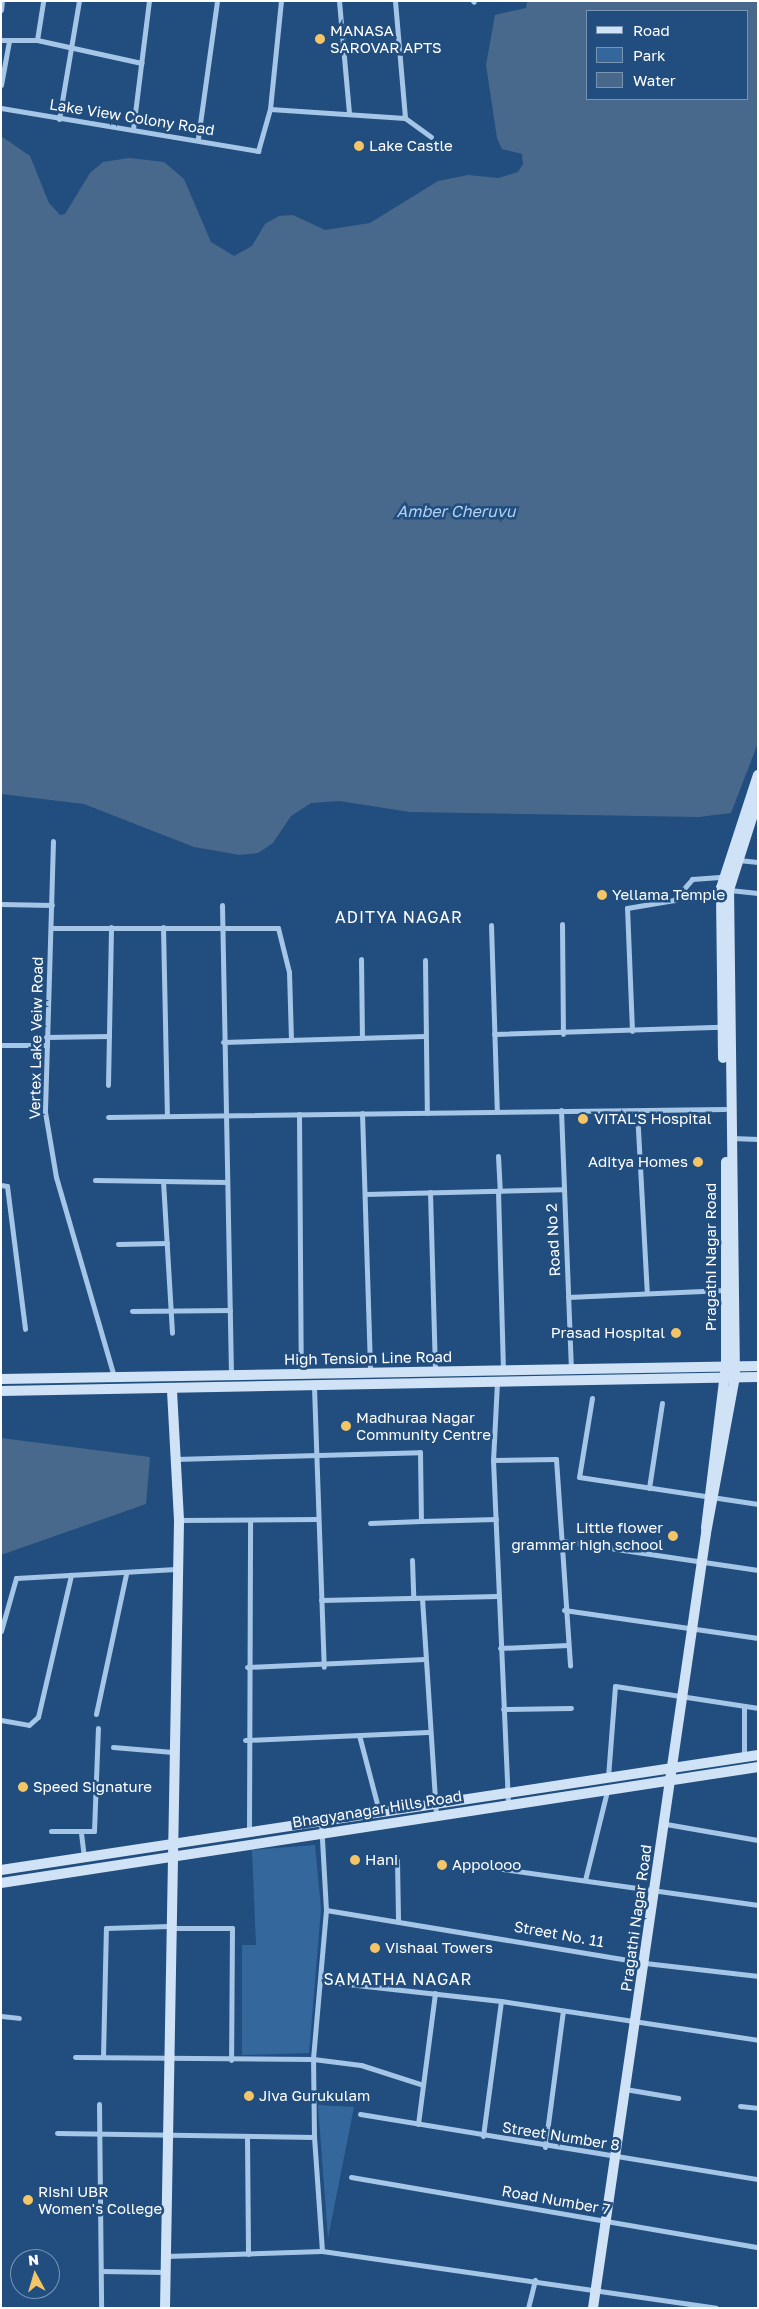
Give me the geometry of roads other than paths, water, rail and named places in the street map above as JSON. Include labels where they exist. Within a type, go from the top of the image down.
[{"type":"main road","name":"Pragathi Nagar Road","points":[[731,1366],[726,1290],[725,1108],[722,1027],[723,877],[758,775]]},
{"type":"main road","points":[[723,968],[729,890],[736,859],[758,799]]},
{"type":"main road","name":"Pragathi Nagar Road","points":[[593,2308],[613,2157],[645,1962],[653,1890],[666,1824],[703,1562],[710,1496],[730,1377],[732,1138],[723,968]]},
{"type":"main road","name":"High Tension Line Road","points":[[1,1379],[758,1366]]},
{"type":"main road","name":"High Tension Line Road","points":[[1,1391],[495,1385],[758,1377]]},
{"type":"main road","points":[[165,2308],[169,1927],[178,1520],[172,1390]]},
{"type":"main road","name":"Bhagyanagar Hills Road","points":[[1,1870],[379,1811],[758,1755]]},
{"type":"main road","name":"Bhagyanagar Hills Road","points":[[1,1883],[171,1855],[758,1767]]},
{"type":"main road","points":[[342,1817],[344,1830]]},
{"type":"main road","points":[[56,1862],[58,1874]]},
{"type":"street","points":[[1,10],[2,1]]},
{"type":"street","points":[[37,40],[43,1]]},
{"type":"street","points":[[59,119],[73,49],[79,1]]},
{"type":"street","points":[[133,129],[148,1]]},
{"type":"street","points":[[198,138],[216,1]]},
{"type":"street","points":[[281,1],[270,109],[349,112],[405,118],[431,137]]},
{"type":"street","points":[[339,1],[349,112]]},
{"type":"street","points":[[395,1],[405,118]]},
{"type":"street","points":[[1,40],[20,42],[37,40],[142,63]]},
{"type":"street","points":[[1,85],[9,41]]},
{"type":"street","name":"Lake View Colony Road","points":[[1,108],[59,119],[198,138],[258,151],[270,109]]},
{"type":"street","name":"Vertex Lake Veiw Road","points":[[53,841],[45,1112],[56,1177],[114,1377]]},
{"type":"street","points":[[736,859],[758,862]]},
{"type":"street","points":[[632,1031],[627,908],[674,900],[692,879],[723,877]]},
{"type":"street","points":[[729,890],[758,893]]},
{"type":"street","points":[[1,904],[52,905]]},
{"type":"street","points":[[222,905],[223,1042],[231,1375]]},
{"type":"street","points":[[562,924],[563,1034]]},
{"type":"street","points":[[491,925],[497,1112]]},
{"type":"street","points":[[108,1085],[110,927]]},
{"type":"street","points":[[163,927],[167,1116]]},
{"type":"street","points":[[51,928],[221,927],[282,932],[291,1040]]},
{"type":"street","points":[[361,959],[362,1038]]},
{"type":"street","points":[[425,960],[427,1113]]},
{"type":"street","points":[[494,1034],[563,1034],[722,1027]]},
{"type":"street","points":[[46,1037],[109,1036]]},
{"type":"street","points":[[223,1042],[425,1036]]},
{"type":"street","points":[[1,1045],[47,1045]]},
{"type":"street","points":[[108,1117],[561,1110],[637,1111],[725,1108]]},
{"type":"street","name":"Road No 2","points":[[561,1110],[572,1369]]},
{"type":"street","points":[[637,1111],[647,1293]]},
{"type":"street","points":[[362,1113],[370,1372]]},
{"type":"street","points":[[299,1114],[301,1374]]},
{"type":"street","points":[[732,1138],[758,1138]]},
{"type":"street","points":[[498,1156],[503,1371],[495,1385],[494,1460],[500,1648],[508,1804]]},
{"type":"street","points":[[95,1180],[227,1182]]},
{"type":"street","points":[[163,1181],[172,1333]]},
{"type":"street","points":[[1,1185],[6,1186],[25,1330]]},
{"type":"street","points":[[365,1194],[564,1189]]},
{"type":"street","points":[[430,1192],[435,1372]]},
{"type":"street","points":[[118,1244],[167,1243]]},
{"type":"street","points":[[568,1297],[726,1290]]},
{"type":"street","points":[[132,1311],[230,1310]]},
{"type":"street","points":[[314,1387],[317,1519],[324,1667]]},
{"type":"street","points":[[592,1398],[579,1477],[758,1504]]},
{"type":"street","points":[[649,1488],[662,1403]]},
{"type":"street","points":[[175,1459],[420,1452],[421,1521]]},
{"type":"street","points":[[494,1460],[556,1460],[562,1541],[564,1610],[570,1666]]},
{"type":"street","points":[[370,1523],[496,1518]]},
{"type":"street","points":[[178,1520],[317,1519]]},
{"type":"street","points":[[248,1831],[246,1667],[250,1520]]},
{"type":"street","points":[[562,1541],[758,1570]]},
{"type":"street","points":[[412,1560],[413,1598]]},
{"type":"street","points":[[1,1631],[16,1578],[176,1570]]},
{"type":"street","points":[[96,1714],[126,1574]]},
{"type":"street","points":[[1,1720],[35,1722],[71,1576]]},
{"type":"street","points":[[321,1600],[498,1596]]},
{"type":"street","points":[[422,1598],[428,1732],[436,1815]]},
{"type":"street","points":[[564,1610],[758,1638]]},
{"type":"street","points":[[500,1648],[568,1644]]},
{"type":"street","points":[[246,1667],[324,1667],[425,1659]]},
{"type":"street","points":[[584,1880],[607,1789],[615,1686],[758,1708]]},
{"type":"street","points":[[744,1706],[744,1756]]},
{"type":"street","points":[[503,1709],[571,1708]]},
{"type":"street","points":[[51,1831],[81,1833],[94,1831],[98,1728]]},
{"type":"street","points":[[246,1740],[428,1732]]},
{"type":"street","points":[[360,1735],[379,1811]]},
{"type":"street","points":[[113,1747],[173,1752]]},
{"type":"street","points":[[321,1820],[326,1910],[313,2059],[314,2137],[322,2250]]},
{"type":"street","points":[[666,1824],[758,1840]]},
{"type":"street","points":[[81,1833],[84,1857]]},
{"type":"street","points":[[397,1860],[398,1919]]},
{"type":"street","points":[[467,1864],[758,1905]]},
{"type":"street","name":"Street No. 11","points":[[326,1910],[398,1919],[645,1962],[758,1976]]},
{"type":"street","points":[[103,2057],[106,1928],[232,1928],[232,2060]]},
{"type":"street","points":[[320,1981],[501,2001],[758,2040]]},
{"type":"street","points":[[418,2124],[434,1993]]},
{"type":"street","points":[[483,2136],[501,2001]]},
{"type":"street","points":[[545,2147],[563,2011]]},
{"type":"street","points":[[1,2016],[19,2018]]},
{"type":"street","points":[[75,2057],[169,2060],[313,2059],[361,2065],[423,2085]]},
{"type":"street","points":[[624,2089],[678,2098]]},
{"type":"street","points":[[99,2104],[101,2308]]},
{"type":"street","points":[[740,2106],[758,2108]]},
{"type":"street","name":"Street Number 8","points":[[360,2114],[545,2147],[758,2179]]},
{"type":"street","points":[[56,2133],[314,2137]]},
{"type":"street","points":[[248,2136],[248,2254]]},
{"type":"street","name":"Road Number 7","points":[[351,2178],[758,2247]]},
{"type":"street","points":[[166,2256],[322,2250],[596,2287],[716,2308]]},
{"type":"street","points":[[101,2271],[166,2272]]},
{"type":"street","points":[[528,2308],[535,2280]]},
{"type":"water","name":"Amber Cheruvu","points":[[527,1],[758,1],[758,743],[731,813],[699,817],[410,812],[339,801],[311,803],[291,816],[273,843],[258,853],[240,855],[194,847],[84,804],[1,794],[1,136],[30,156],[49,203],[60,215],[65,214],[90,173],[103,162],[129,158],[164,162],[184,179],[211,242],[234,256],[252,246],[265,224],[279,216],[293,215],[325,230],[370,223],[438,181],[468,175],[498,178],[518,172],[523,164],[522,154],[502,149],[497,138],[486,65],[495,15],[526,8]]},
{"type":"water","points":[[1,1438],[150,1457],[146,1504],[1,1555]]},
{"type":"place","name":"MANASA SAROVAR APTS","points":[[320,39]]},
{"type":"place","name":"Lake Castle","points":[[359,146]]},
{"type":"place","name":"Yellama Temple","points":[[602,895]]},
{"type":"place","name":"VITAL'S Hospital","points":[[583,1119]]},
{"type":"place","name":"Aditya Homes","points":[[698,1162]]},
{"type":"place","name":"Prasad Hospital","points":[[676,1333]]},
{"type":"place","name":"Madhuraa Nagar Community Centre","points":[[346,1426]]},
{"type":"place","name":"Little flower grammar high school","points":[[673,1536]]},
{"type":"place","name":"Speed Signature","points":[[23,1787]]},
{"type":"place","name":"Hani","points":[[355,1860]]},
{"type":"place","name":"Appolooo","points":[[442,1865]]},
{"type":"place","name":"Vishaal Towers","points":[[375,1948]]},
{"type":"place","name":"Jiva Gurukulam","points":[[249,2096]]},
{"type":"place","name":"Rishi UBR Women's College","points":[[28,2200]]},
{"type":"district","name":"ADITYA NAGAR","points":[[399,917]]},
{"type":"district","name":"SAMATHA NAGAR","points":[[398,1979]]}]
